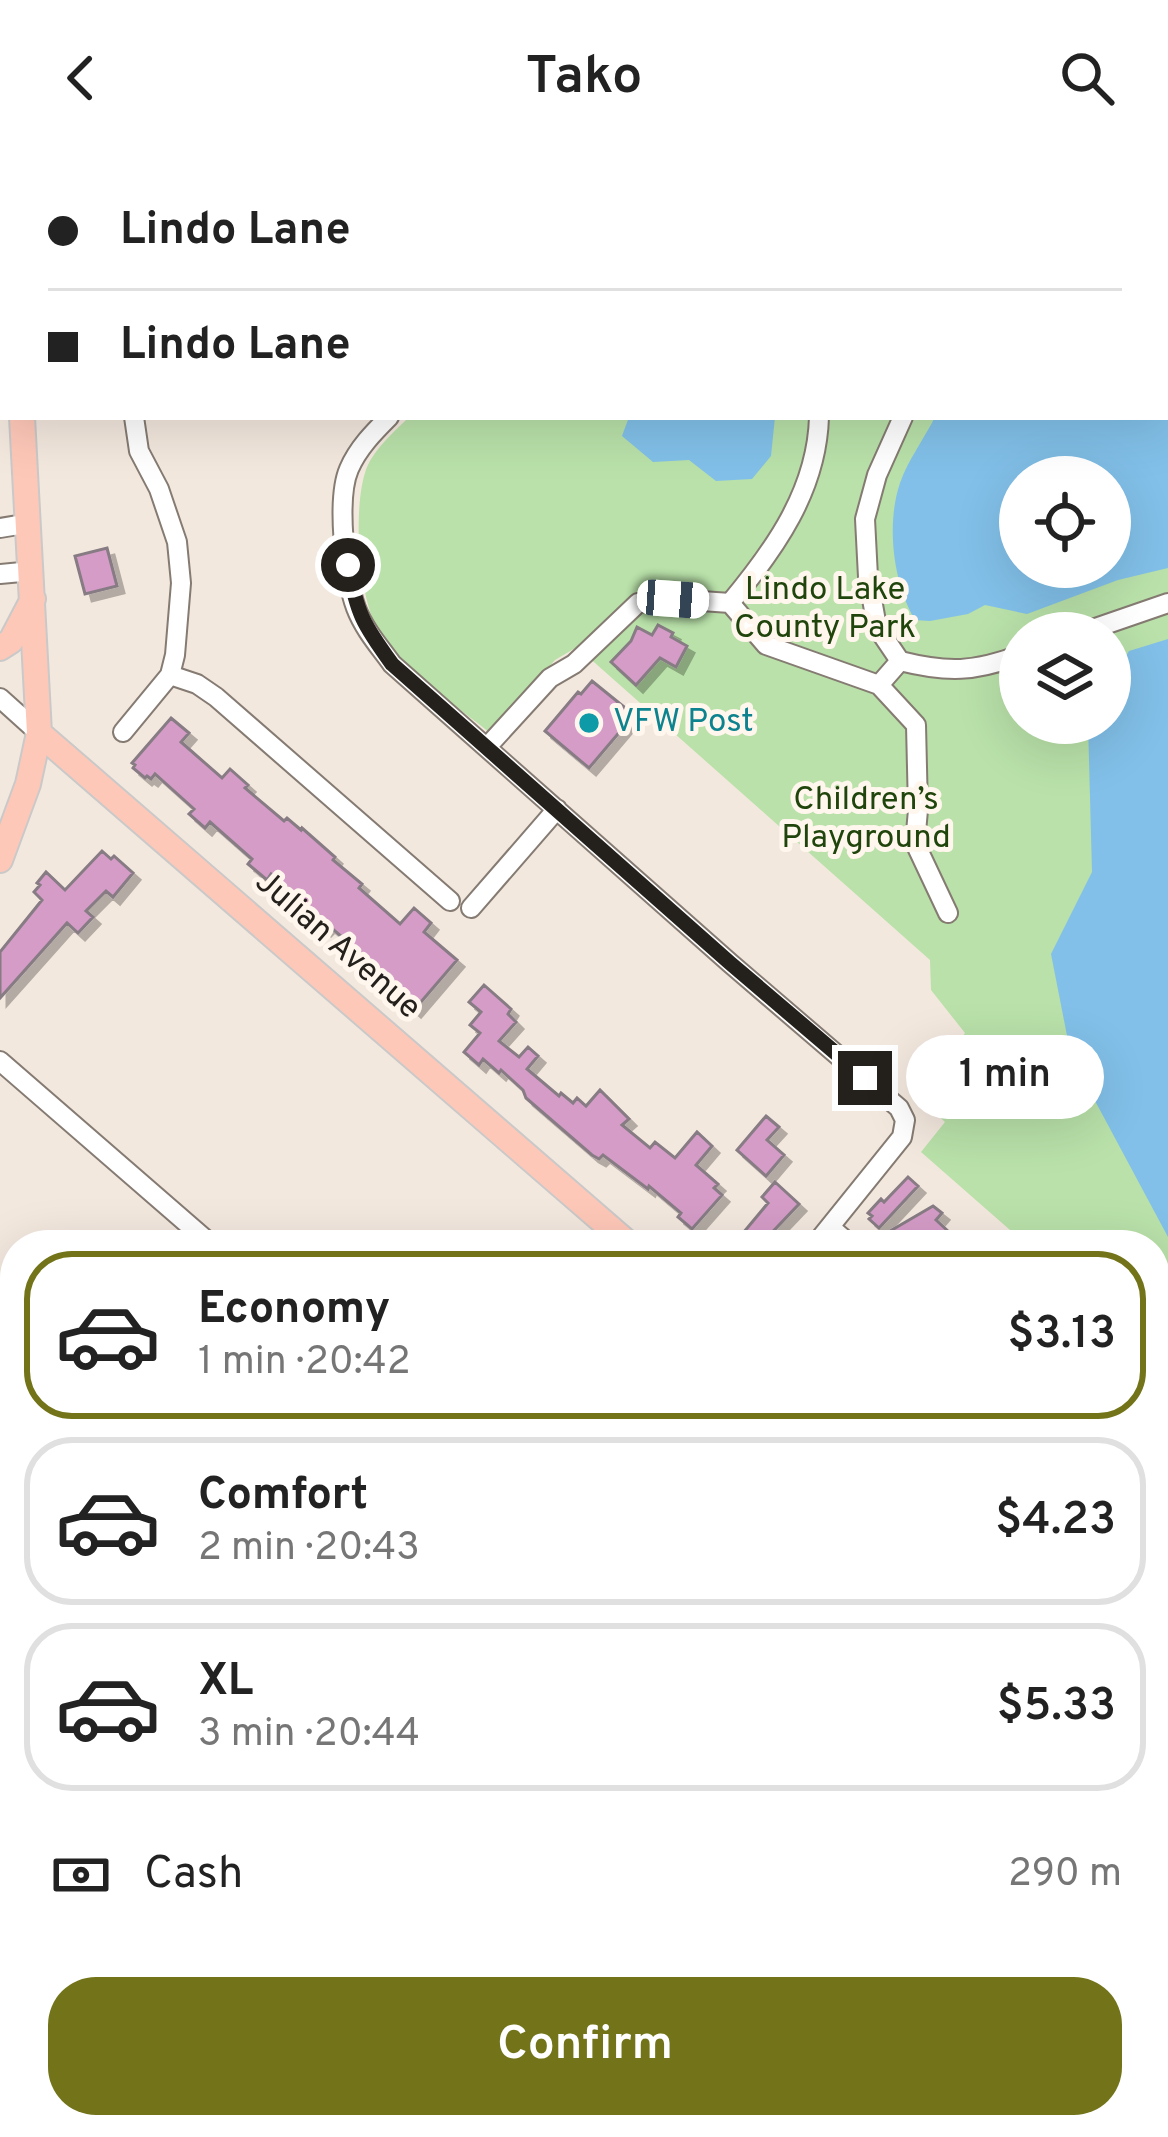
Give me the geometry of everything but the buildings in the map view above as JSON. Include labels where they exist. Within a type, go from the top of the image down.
[{"type":"main road","points":[[0,860],[28,784],[39,733],[22,420]]},
{"type":"main road","points":[[0,648],[11,641],[33,584]]},
{"type":"main road","name":"Julian Avenue","points":[[39,733],[613,1230]]},
{"type":"street","points":[[123,732],[170,675],[182,583],[176,542],[159,489],[139,452],[134,420]]},
{"type":"street","points":[[386,420],[368,438],[348,471],[341,524],[355,606],[392,664],[899,1108],[905,1120],[902,1137],[827,1230]]},
{"type":"street","points":[[730,603],[779,539],[800,502],[819,420]]},
{"type":"street","points":[[902,420],[877,475],[865,519],[877,627],[900,662],[938,670],[999,663]]},
{"type":"street","points":[[0,527],[29,523]]},
{"type":"street","points":[[1,581],[33,584]]},
{"type":"street","points":[[488,747],[550,678],[574,664],[638,603],[673,599],[730,603],[766,645],[879,686],[916,725],[916,843],[948,913]]},
{"type":"street","points":[[1131,616],[1168,603]]},
{"type":"street","points":[[879,686],[900,662]]},
{"type":"street","points":[[170,675],[216,697],[450,902]]},
{"type":"street","name":"Julian Avenue","points":[[0,698],[39,733]]},
{"type":"street","points":[[471,908],[557,809]]},
{"type":"street","points":[[0,1061],[195,1230]]},
{"type":"street","points":[[830,1227],[834,1230]]},
{"type":"green space","name":"Lindo Lake County Park","points":[[406,420],[1168,420],[1168,1230],[1010,1230],[921,1152],[945,1122],[918,1097],[965,1033],[931,990],[930,960],[577,647],[555,660],[490,733],[414,672],[379,632],[366,597],[359,527],[367,467]]},
{"type":"water","points":[[628,420],[775,420],[771,456],[752,479],[716,481],[689,460],[653,462],[622,436]]},
{"type":"water","points":[[933,420],[1168,420],[1168,568],[1131,577],[1131,456],[999,456],[999,588],[1097,588],[1032,612],[985,605],[968,614],[915,620],[897,571],[896,499],[903,474]]},
{"type":"water","points":[[1168,639],[1168,1230],[1071,1056],[1051,954],[1092,872],[1089,744],[1131,744],[1131,650]]},
{"type":"place","name":"VFW Post","points":[[589,723]]},
{"type":"route","points":[[348,565],[355,606],[392,664],[865,1078]]},
{"type":"park label","name":"Children’s Playground","points":[[866,820]]}]
